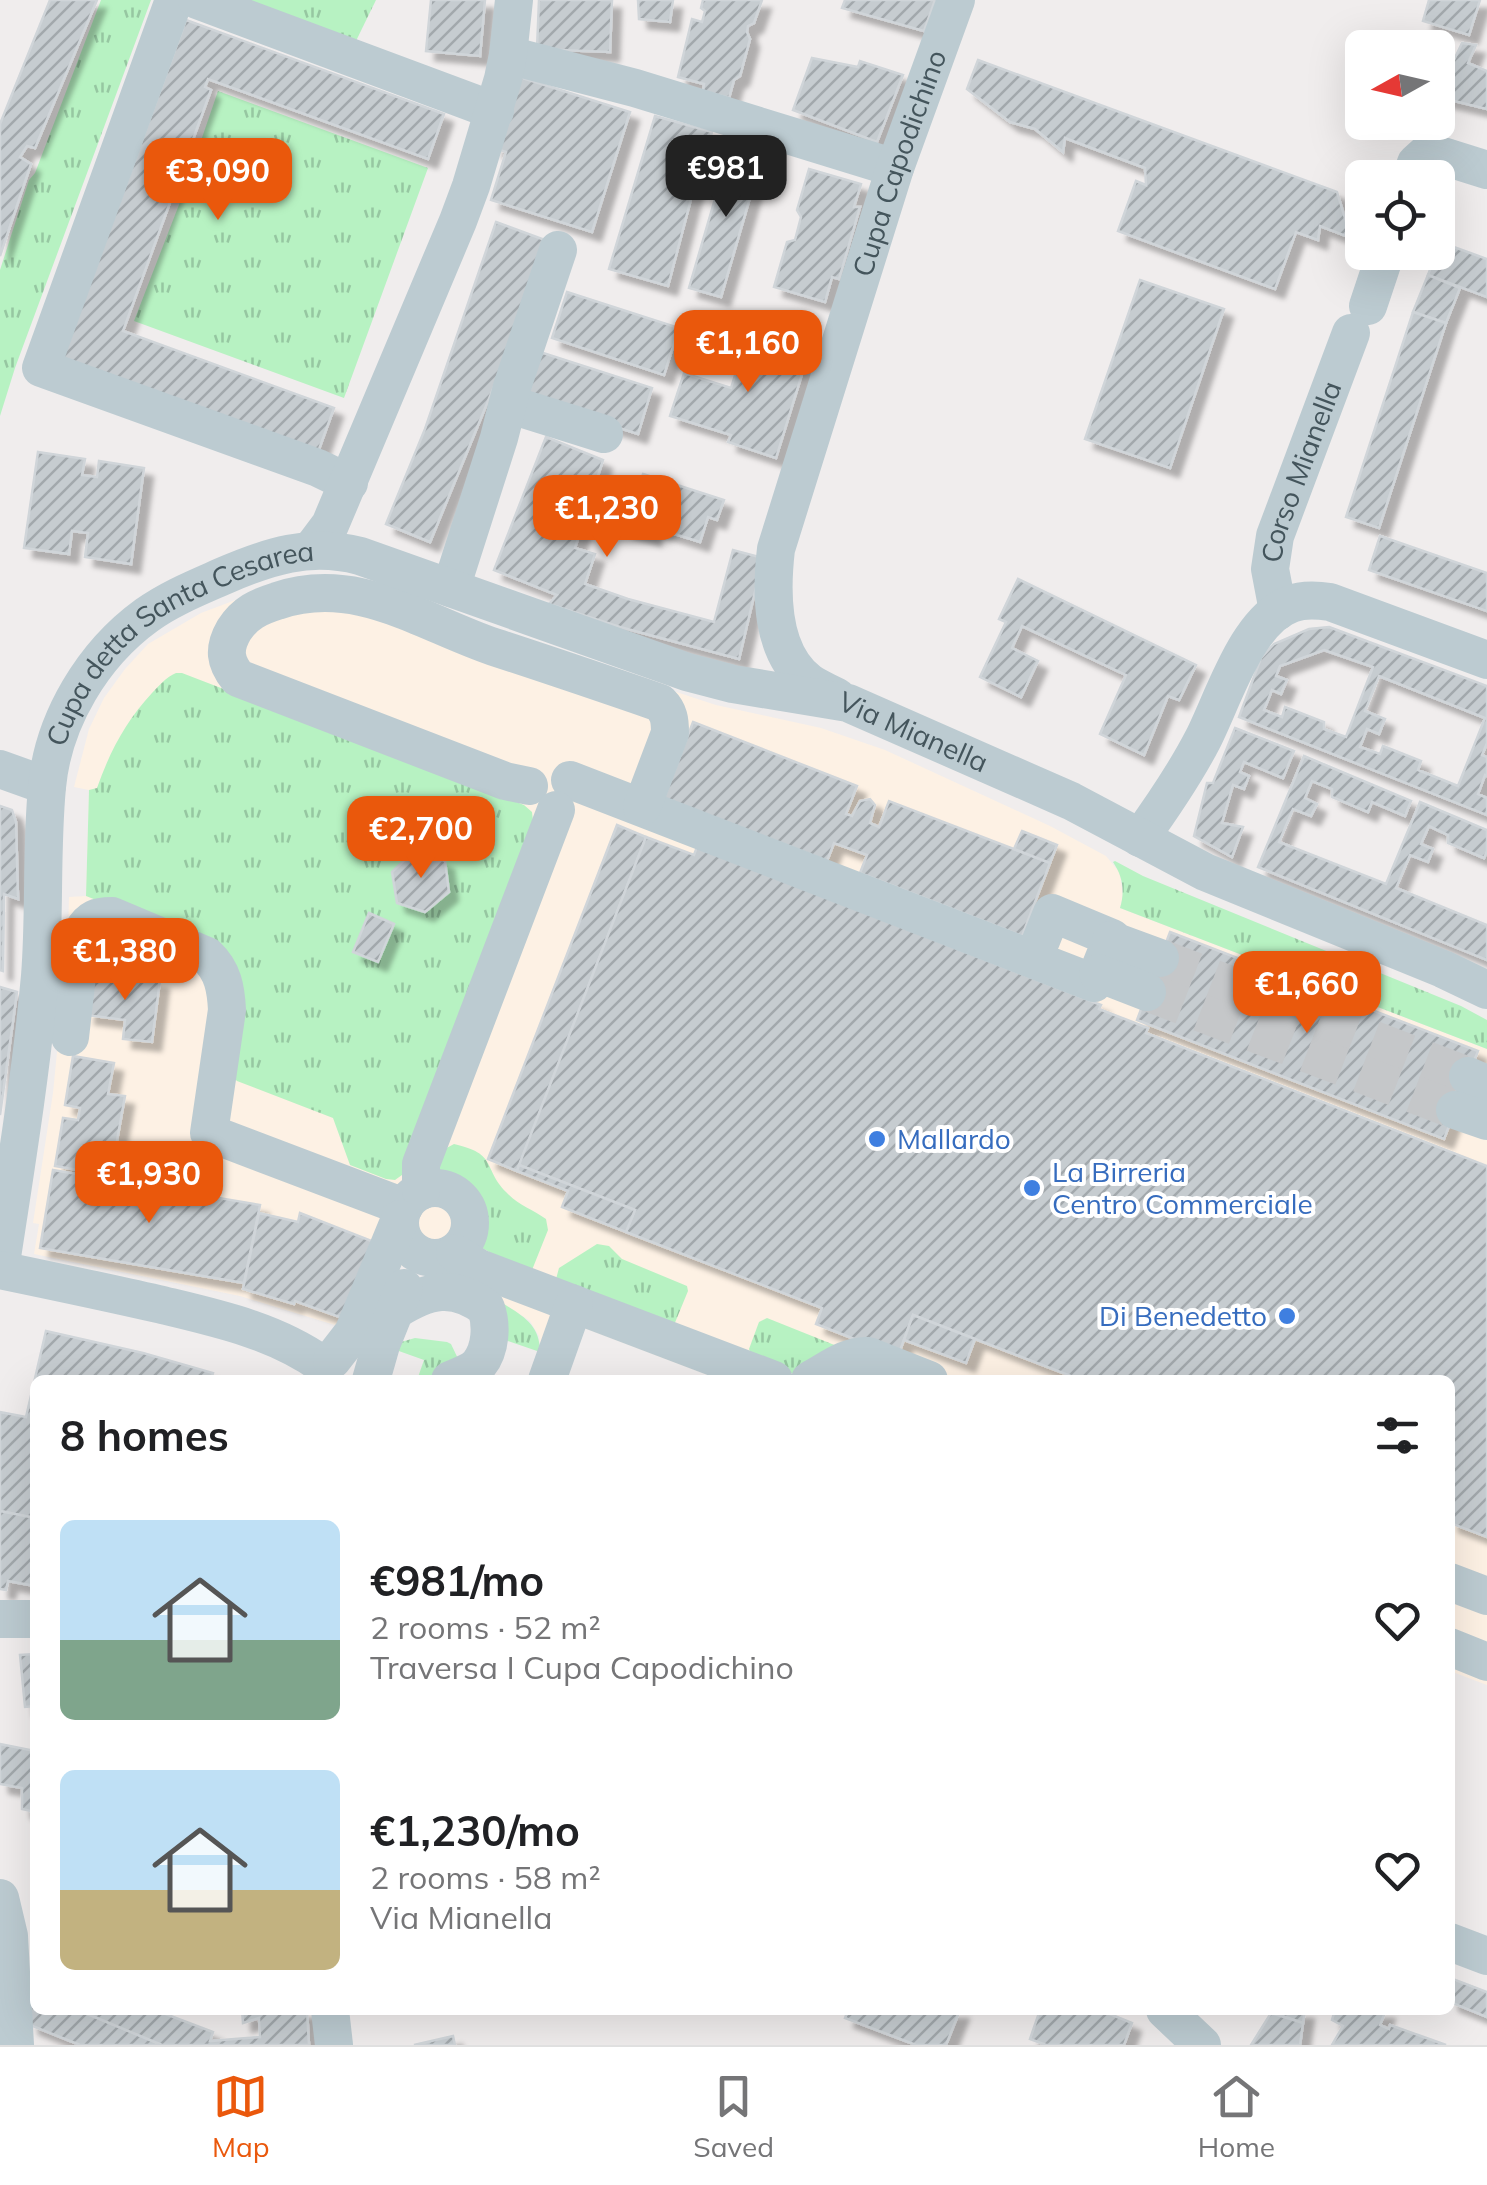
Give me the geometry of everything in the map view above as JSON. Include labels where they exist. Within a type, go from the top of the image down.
[{"type":"street","points":[[174,0],[41,368],[318,468],[349,483]]},
{"type":"street","points":[[197,0],[495,111]]},
{"type":"street","name":"Cupa detta Santa Cesarea","points":[[0,1270],[33,1048],[47,786],[53,749],[67,711],[90,674],[148,614],[239,569],[312,549],[330,525],[458,221],[495,111],[508,54],[514,0]]},
{"type":"street","name":"Cupa Capodichino","points":[[848,703],[808,681],[792,663],[781,640],[772,581],[776,549],[895,168],[956,0]]},
{"type":"street","points":[[508,54],[895,168]]},
{"type":"street","points":[[1420,160],[1427,154],[1436,154],[1487,170]]},
{"type":"street","points":[[451,588],[558,250]]},
{"type":"street","name":"Corso Mianella","points":[[1379,270],[1275,536],[1271,586],[1278,611],[1289,604],[1330,602],[1487,660]]},
{"type":"street","points":[[508,404],[604,434]]},
{"type":"street","name":"Via Mianella","points":[[312,549],[360,556],[687,672],[760,690],[848,703],[1071,801],[1205,872],[1487,990]]},
{"type":"street","points":[[642,808],[670,733],[670,720],[660,702],[347,593],[294,595],[256,608],[244,616],[232,634],[226,653],[229,667],[238,678],[505,782],[642,808],[1094,983],[1105,956],[1154,975]]},
{"type":"street","points":[[1140,838],[1204,738],[1248,643],[1278,611]]},
{"type":"street","points":[[0,770],[47,786]]},
{"type":"street","points":[[552,792],[421,1164],[401,1230],[405,1242],[422,1256],[444,1256],[479,1268],[761,1375]]},
{"type":"street","points":[[70,1037],[82,932],[98,916],[112,916],[207,956],[222,976],[227,1010],[209,1132],[408,1205]]},
{"type":"street","points":[[323,1368],[353,1333],[408,1205],[444,1189],[464,1202],[469,1212],[469,1235],[464,1245],[414,1268],[372,1375]]},
{"type":"street","points":[[0,1270],[234,1323],[300,1348],[323,1368]]},
{"type":"street","points":[[396,1310],[425,1295],[443,1292],[468,1298],[486,1308],[489,1340],[478,1365],[459,1375]]},
{"type":"street","points":[[549,1375],[574,1304]]},
{"type":"street","points":[[819,1375],[848,1358],[868,1356],[917,1375]]},
{"type":"street","points":[[323,1368],[352,1360],[368,1375]]},
{"type":"street","points":[[1455,1584],[1487,1596]]},
{"type":"street","points":[[0,1619],[30,1619]]},
{"type":"street","points":[[1455,1650],[1487,1662]]},
{"type":"street","points":[[0,1898],[8,1936],[14,2045]]},
{"type":"street","points":[[1455,1944],[1487,1956]]},
{"type":"street","points":[[331,2015],[334,2045]]},
{"type":"street","points":[[1165,2023],[1202,2045]]},
{"type":"shaded area","name":"La Birreria Centro Commerciale","points":[[270,587],[545,649],[716,705],[821,728],[885,750],[1106,856],[1120,873],[1120,908],[1487,1049],[1487,1685],[1455,1673],[1455,1375],[708,1375],[584,1328],[540,1344],[530,1321],[504,1304],[372,1255],[338,1326],[240,1296],[34,1254],[39,1224],[33,1223],[53,1093],[69,897],[86,896],[89,790],[74,787],[89,729],[104,698],[148,644],[201,613]]},
{"type":"green space","points":[[101,0],[151,0],[0,416],[0,270],[29,180]]},
{"type":"green space","points":[[239,0],[376,0],[355,43]]},
{"type":"green space","points":[[218,91],[428,168],[344,398],[134,321]]},
{"type":"green space","points":[[176,673],[524,805],[532,812],[534,830],[402,1175],[395,1180],[350,1165],[333,1118],[234,1078],[210,945],[86,896],[89,790],[97,788],[113,749],[134,714],[160,684]]},
{"type":"green space","points":[[1115,861],[1143,876],[1461,1006],[1487,1020],[1487,1049],[1120,908],[1122,884]]},
{"type":"green space","points":[[454,1144],[477,1152],[488,1162],[506,1192],[546,1219],[548,1230],[532,1270],[524,1271],[482,1248],[478,1200],[467,1186],[439,1169],[441,1151]]},
{"type":"green space","points":[[597,1244],[609,1246],[622,1259],[687,1286],[674,1325],[556,1279],[559,1268]]},
{"type":"green space","points":[[504,1304],[534,1329],[540,1352],[496,1337]]},
{"type":"green space","points":[[767,1318],[842,1348],[794,1374],[753,1359],[749,1349],[759,1322]]},
{"type":"green space","points":[[415,1338],[447,1342],[461,1365],[445,1375],[419,1375],[424,1360],[396,1350],[401,1342]]},
{"type":"building","points":[[50,0],[97,0],[35,148],[27,146],[20,157],[31,164],[0,256],[0,124]]},
{"type":"building","points":[[431,0],[485,0],[480,56],[426,51]]},
{"type":"building","points":[[539,0],[612,0],[610,52],[537,49]]},
{"type":"building","points":[[638,0],[673,0],[670,22],[639,19]]},
{"type":"building","points":[[703,0],[762,0],[754,23],[748,26],[750,39],[729,98],[703,91],[704,84],[678,77],[692,19],[702,22]]},
{"type":"building","points":[[845,0],[935,0],[924,31],[842,8]]},
{"type":"building","points":[[1429,0],[1480,0],[1469,35],[1423,21]]},
{"type":"building","points":[[186,20],[444,114],[428,159],[208,79],[205,87],[211,90],[123,331],[334,408],[318,452],[62,359]]},
{"type":"building","points":[[1462,43],[1476,45],[1468,63],[1487,71],[1487,109],[1455,101],[1455,58]]},
{"type":"building","points":[[812,58],[858,67],[860,61],[903,75],[877,142],[793,110]]},
{"type":"building","points":[[978,60],[1337,192],[1345,218],[1345,236],[1320,226],[1318,240],[1296,232],[1275,289],[1118,231],[1136,181],[1146,185],[1145,168],[1065,138],[1063,152],[1035,129],[1010,122],[967,89]]},
{"type":"building","points":[[516,76],[630,112],[592,232],[491,200],[506,152],[494,148]]},
{"type":"building","points":[[655,116],[712,132],[668,286],[609,269]]},
{"type":"building","points":[[731,144],[763,153],[721,297],[689,288]]},
{"type":"building","points":[[809,169],[861,184],[854,207],[860,207],[839,279],[832,277],[825,302],[774,287],[787,242],[795,240],[801,217],[797,210]]},
{"type":"building","points":[[496,222],[553,243],[430,542],[386,524],[425,429]]},
{"type":"building","points":[[1455,247],[1487,259],[1487,297],[1428,275],[1430,270],[1455,270]]},
{"type":"building","points":[[1428,275],[1460,288],[1446,323],[1413,312]]},
{"type":"building","points":[[1140,280],[1224,309],[1170,468],[1085,439]]},
{"type":"building","points":[[567,292],[679,328],[664,375],[552,338]]},
{"type":"building","points":[[1413,312],[1446,323],[1379,528],[1346,517]]},
{"type":"building","points":[[750,327],[797,342],[792,357],[806,361],[776,458],[728,442],[731,435],[670,416],[684,373],[731,388]]},
{"type":"building","points":[[540,352],[652,388],[638,434],[525,398]]},
{"type":"building","points":[[546,437],[603,460],[575,548],[595,554],[585,584],[714,622],[733,550],[763,558],[739,659],[549,604],[557,595],[494,570]]},
{"type":"building","points":[[38,452],[85,459],[82,475],[97,477],[99,461],[144,468],[131,564],[85,557],[88,533],[72,531],[69,554],[24,548]]},
{"type":"building","points":[[643,474],[724,500],[717,520],[708,517],[700,542],[652,527],[652,537],[625,529]]},
{"type":"building","points":[[1380,536],[1487,573],[1487,611],[1369,570]]},
{"type":"building","points":[[1018,579],[1196,665],[1179,700],[1168,696],[1144,755],[1100,734],[1126,675],[1022,626],[1012,648],[1038,661],[1021,697],[980,677],[1006,622],[999,619]]},
{"type":"building","points":[[1329,627],[1487,686],[1487,743],[1482,755],[1487,757],[1487,776],[1478,794],[1487,798],[1487,815],[1239,717],[1261,658],[1274,644],[1309,629]],"holes":[[[1324,650],[1373,667],[1346,737],[1324,729],[1324,722],[1285,707],[1282,717],[1264,710],[1272,690],[1281,694],[1287,680],[1276,676],[1280,666]],[[1379,676],[1485,718],[1458,786],[1418,770],[1421,761],[1383,746],[1380,754],[1360,747],[1367,729],[1379,734],[1385,719],[1365,711]]]},
{"type":"building","points":[[693,722],[857,786],[846,814],[852,816],[860,801],[870,799],[875,805],[870,823],[879,827],[889,801],[1050,863],[1022,936],[860,873],[867,855],[834,843],[827,861],[664,798]]},
{"type":"building","points":[[1235,728],[1294,751],[1283,778],[1244,762],[1240,772],[1249,776],[1244,789],[1233,785],[1222,823],[1243,827],[1232,857],[1194,836],[1207,783],[1213,783]]},
{"type":"building","points":[[1304,756],[1411,801],[1405,816],[1372,802],[1368,812],[1332,797],[1332,789],[1312,781],[1305,798],[1317,804],[1311,816],[1293,809],[1279,842],[1386,884],[1420,802],[1487,830],[1484,858],[1448,843],[1448,835],[1429,826],[1421,844],[1433,849],[1428,862],[1410,855],[1396,888],[1487,925],[1487,960],[1258,867]]},
{"type":"building","points":[[0,806],[12,810],[16,822],[18,899],[4,894],[3,971],[0,970]]},
{"type":"building","points":[[617,825],[646,837],[517,1171],[488,1159]]},
{"type":"building","points":[[1022,831],[1057,845],[1050,863],[1014,849]]},
{"type":"building","name":"La Birreria Centro Commerciale","points":[[646,837],[694,855],[697,847],[1101,1005],[1099,1009],[1148,1028],[1146,1033],[1487,1166],[1487,1537],[1455,1525],[1455,1375],[1068,1375],[913,1315],[898,1356],[816,1324],[822,1308],[626,1232],[635,1210],[519,1165]]},
{"type":"building","points":[[415,850],[445,861],[449,892],[425,912],[397,903],[392,872]]},
{"type":"building","points":[[369,913],[394,924],[378,962],[353,952]]},
{"type":"building","points":[[1170,932],[1478,1051],[1444,1139],[1137,1020]]},
{"type":"building","points":[[91,971],[160,980],[152,1042],[123,1039],[125,1020],[86,1015]]},
{"type":"building","points":[[0,987],[17,992],[0,1115]]},
{"type":"building","points":[[73,1056],[114,1063],[108,1094],[125,1096],[116,1146],[100,1143],[95,1173],[55,1166],[63,1118],[78,1120],[80,1108],[65,1105]]},
{"type":"building","points":[[519,1165],[635,1210],[626,1232],[562,1207],[568,1191],[517,1171]]},
{"type":"building","points":[[53,1170],[260,1205],[244,1283],[40,1248]]},
{"type":"building","points":[[259,1213],[298,1222],[300,1213],[374,1242],[345,1319],[295,1301],[294,1304],[243,1289]]},
{"type":"building","points":[[913,1315],[975,1339],[966,1363],[904,1340]]},
{"type":"building","points":[[46,1331],[213,1373],[212,1375],[36,1375]]},
{"type":"building","points":[[30,1400],[30,1517],[0,1511],[0,1412],[26,1417]]},
{"type":"building","points":[[0,1511],[30,1517],[30,1585],[8,1581],[6,1590],[0,1589]]},
{"type":"building","points":[[30,1654],[30,1706],[25,1707],[20,1655]]},
{"type":"building","points":[[0,1744],[30,1750],[30,1811],[22,1809],[22,1788],[0,1784]]},
{"type":"building","points":[[1455,1980],[1487,1992],[1487,2017],[1455,2004]]},
{"type":"building","points":[[30,2015],[90,2015],[162,2045],[80,2045],[30,2025]]},
{"type":"building","points":[[90,2015],[168,2015],[213,2032],[210,2041],[260,2037],[259,2018],[243,2023],[242,2015],[307,2015],[309,2045],[162,2045]]},
{"type":"building","points":[[958,2015],[946,2045],[916,2045],[845,2018]]},
{"type":"building","points":[[1038,2015],[1112,2015],[1132,2023],[1124,2045],[1046,2045],[1030,2039]]},
{"type":"building","points":[[1270,2015],[1303,2023],[1300,2045],[1251,2045]]},
{"type":"building","points":[[1280,2015],[1304,2015],[1303,2023]]},
{"type":"building","points":[[1334,2015],[1384,2015],[1380,2025],[1446,2045],[1332,2045],[1343,2026],[1332,2020]]},
{"type":"building","points":[[453,2036],[455,2045],[414,2045]]},
{"type":"tunnel","points":[[1160,958],[1468,1076]]},
{"type":"tunnel","points":[[1147,992],[1455,1110]]},
{"type":"place","name":"Mallardo","points":[[877,1139]]},
{"type":"place","name":"La Birreria Centro Commerciale","points":[[1032,1188]]},
{"type":"place","name":"Di Benedetto","points":[[1287,1316]]}]
